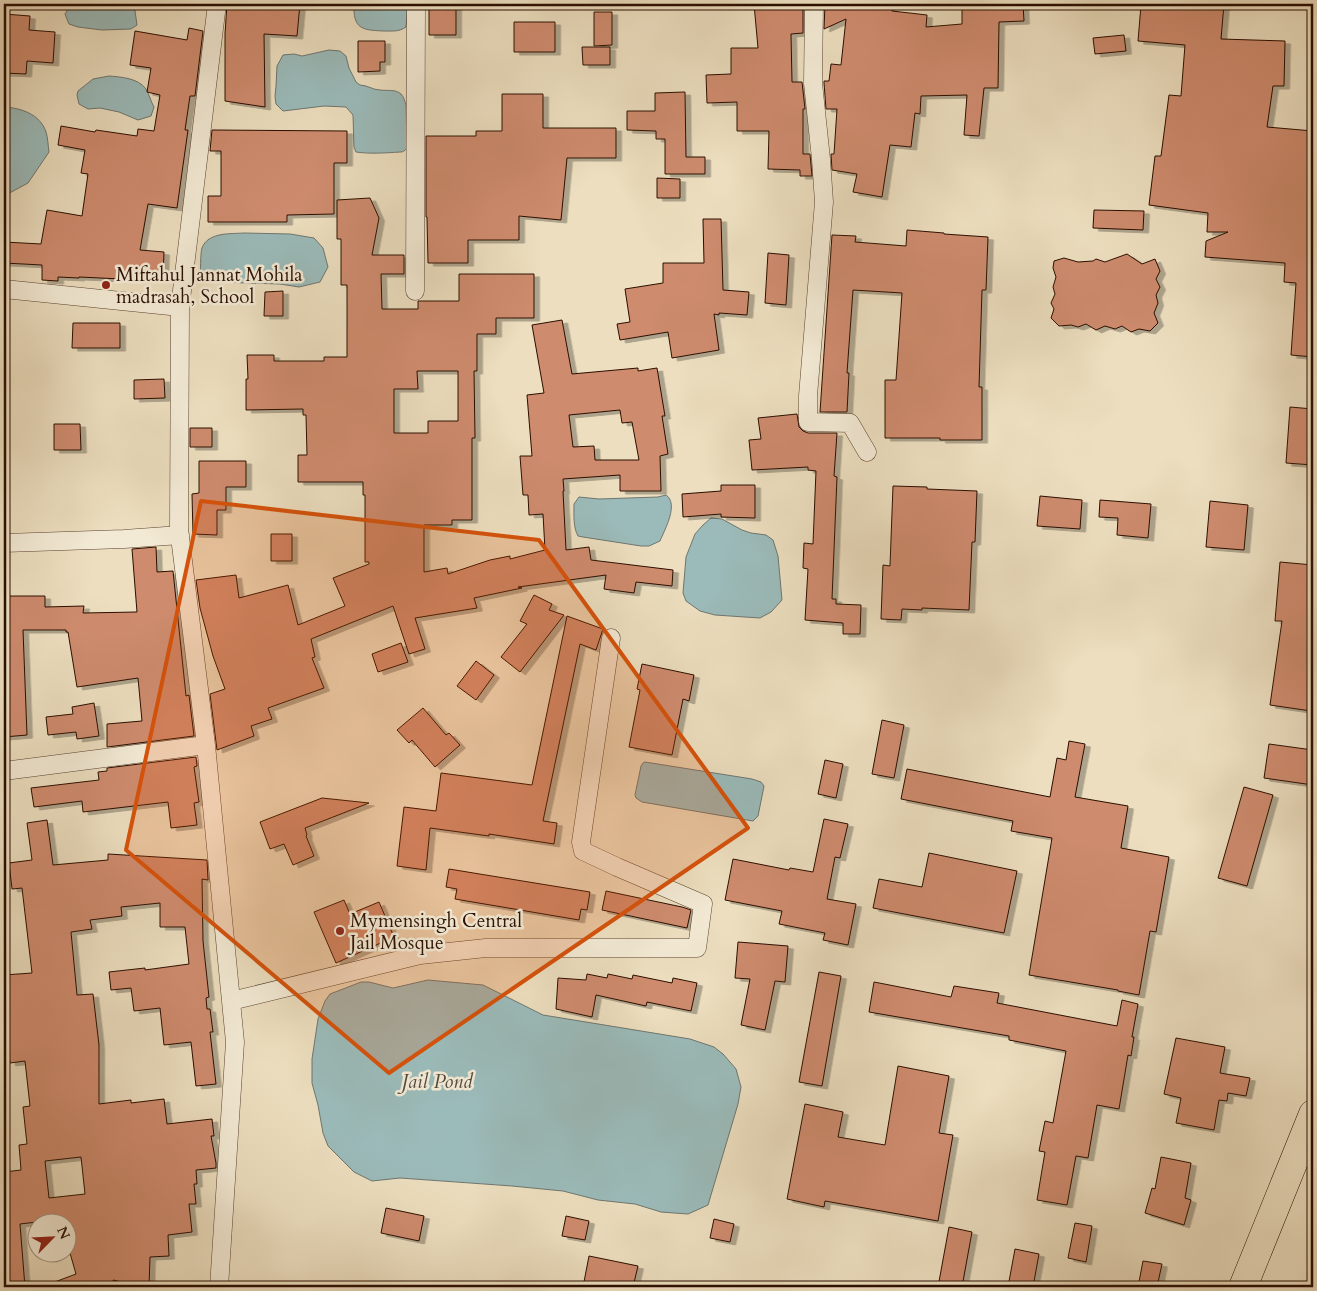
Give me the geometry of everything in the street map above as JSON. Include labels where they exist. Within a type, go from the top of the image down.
[{"type":"highway","points":[[1243,1287],[1313,1114]]},
{"type":"street","points":[[217,4],[180,307],[180,535],[206,745],[236,1042],[219,1287]]},
{"type":"street","points":[[416,4],[416,292]]},
{"type":"street","points":[[814,4],[813,83],[824,202],[808,396],[808,422],[850,423],[867,452]]},
{"type":"street","points":[[4,289],[180,307]]},
{"type":"street","points":[[4,543],[180,535]]},
{"type":"street","points":[[231,1001],[420,955],[486,948],[697,948],[703,904],[583,851],[581,842],[611,638]]},
{"type":"street","points":[[4,771],[206,745]]},
{"type":"highlighted area","points":[[201,501],[539,540],[748,828],[389,1073],[126,850]]},
{"type":"water","points":[[71,4],[134,4],[137,25],[131,29],[102,30],[78,27],[69,24],[65,14]]},
{"type":"water","points":[[354,4],[408,4],[406,27],[401,30],[392,31],[364,29],[355,19]]},
{"type":"water","points":[[329,50],[340,51],[346,56],[349,68],[356,82],[360,85],[377,90],[397,91],[402,95],[406,105],[407,148],[404,151],[356,152],[354,147],[353,115],[346,107],[324,106],[283,111],[276,104],[277,66],[283,55],[294,54],[302,56]]},
{"type":"water","points":[[109,76],[129,79],[143,85],[154,107],[151,116],[138,120],[119,112],[100,108],[88,109],[79,104],[78,91],[93,79]]},
{"type":"water","points":[[4,107],[17,109],[35,116],[46,132],[49,152],[28,183],[4,196]]},
{"type":"water","points":[[244,233],[290,234],[314,238],[323,248],[328,267],[320,282],[299,287],[280,284],[200,280],[201,251],[205,243],[214,236]]},
{"type":"water","points":[[666,495],[670,499],[671,504],[668,524],[660,541],[649,546],[583,537],[578,536],[576,532],[574,504],[579,497],[599,499],[658,497]]},
{"type":"water","points":[[711,518],[722,519],[742,530],[766,535],[773,540],[778,556],[782,600],[771,612],[760,618],[715,615],[700,611],[686,601],[683,593],[686,557],[695,534]]},
{"type":"water","points":[[645,762],[761,782],[764,786],[758,816],[753,821],[642,802],[635,795],[641,766]]},
{"type":"water","name":"Jail Pond","points":[[428,980],[483,985],[543,1015],[690,1039],[714,1047],[723,1054],[736,1069],[741,1087],[738,1104],[708,1205],[688,1214],[661,1212],[635,1204],[598,1200],[563,1191],[400,1178],[372,1181],[354,1172],[328,1146],[323,1133],[312,1083],[312,1059],[318,1019],[330,994],[361,982],[393,988]]},
{"type":"building","points":[[227,4],[300,4],[297,36],[264,34],[265,107],[225,101]]},
{"type":"building","points":[[429,4],[456,4],[456,35],[429,35]]},
{"type":"building","points":[[754,4],[803,4],[803,33],[791,34],[792,82],[802,82],[805,109],[803,109],[803,154],[810,154],[812,176],[800,176],[800,170],[768,169],[769,131],[737,131],[737,102],[707,103],[706,75],[731,74],[731,48],[758,48]]},
{"type":"building","points":[[825,4],[888,4],[892,11],[927,15],[926,27],[962,24],[962,4],[1023,4],[1024,21],[999,22],[998,88],[984,88],[979,136],[964,135],[967,95],[921,96],[920,114],[915,113],[911,147],[890,145],[882,197],[853,192],[857,174],[832,170],[831,154],[834,154],[837,109],[826,109],[824,83],[824,81],[829,81],[831,64],[841,65],[846,19],[824,29]]},
{"type":"building","points":[[1193,4],[1224,4],[1221,39],[1285,41],[1284,86],[1273,86],[1267,127],[1313,131],[1313,357],[1291,355],[1296,283],[1284,282],[1285,263],[1205,257],[1206,241],[1228,232],[1207,232],[1208,213],[1149,205],[1155,156],[1161,156],[1169,95],[1181,96],[1185,45],[1138,41],[1141,5],[1192,9]]},
{"type":"building","points":[[594,12],[612,12],[612,45],[594,46]]},
{"type":"building","points":[[4,14],[30,16],[29,30],[55,32],[53,63],[27,61],[26,74],[4,73]]},
{"type":"building","points":[[514,22],[555,22],[555,52],[514,52]]},
{"type":"building","points":[[189,28],[203,31],[195,96],[190,96],[185,130],[188,130],[177,208],[148,204],[140,250],[164,252],[163,277],[122,275],[122,279],[58,277],[58,281],[42,280],[42,265],[4,263],[4,242],[41,244],[47,210],[82,216],[88,174],[81,173],[85,150],[58,145],[61,126],[95,132],[96,130],[137,136],[138,129],[154,131],[160,95],[147,92],[151,68],[130,65],[135,31],[187,40]]},
{"type":"building","points":[[1124,35],[1126,51],[1095,54],[1093,38]]},
{"type":"building","points":[[358,41],[385,41],[385,62],[380,62],[380,71],[358,72]]},
{"type":"building","points":[[582,47],[610,47],[610,65],[583,65]]},
{"type":"building","points":[[685,92],[686,157],[705,157],[705,174],[665,174],[665,139],[656,139],[656,131],[627,130],[627,111],[655,111],[655,93]]},
{"type":"building","points":[[502,94],[543,94],[543,128],[616,128],[616,158],[567,158],[561,220],[519,216],[519,240],[468,240],[468,263],[428,263],[426,136],[476,136],[476,131],[502,131]]},
{"type":"building","points":[[212,130],[347,131],[347,163],[334,163],[334,214],[287,215],[287,222],[208,222],[208,196],[221,196],[221,151],[210,151]]},
{"type":"building","points":[[657,178],[680,179],[680,198],[657,198]]},
{"type":"building","points":[[370,198],[379,218],[372,255],[404,255],[404,274],[381,274],[382,309],[418,309],[418,301],[459,301],[459,274],[534,274],[534,318],[496,318],[496,334],[477,334],[477,371],[474,371],[475,438],[472,438],[472,520],[452,520],[452,525],[424,525],[424,572],[447,568],[448,574],[490,560],[510,556],[510,559],[545,550],[543,514],[529,515],[528,495],[523,495],[520,456],[532,456],[527,395],[544,393],[532,325],[562,320],[572,374],[638,368],[638,371],[657,368],[665,416],[662,416],[668,454],[660,456],[661,491],[620,491],[620,475],[563,479],[566,550],[589,547],[591,560],[673,570],[672,586],[636,582],[634,593],[604,589],[606,575],[518,587],[522,588],[474,598],[477,608],[415,618],[425,649],[409,654],[393,606],[311,639],[315,657],[312,658],[324,688],[268,708],[272,719],[251,726],[254,736],[217,750],[210,694],[225,689],[213,656],[200,608],[196,580],[236,575],[239,598],[288,585],[298,625],[345,606],[333,578],[369,564],[369,562],[365,562],[365,495],[363,495],[363,482],[298,482],[298,455],[307,455],[306,415],[303,415],[303,409],[246,410],[247,355],[274,355],[274,361],[324,361],[324,357],[347,357],[347,285],[341,285],[341,239],[337,239],[337,200]],"holes":[[[417,371],[458,371],[458,421],[428,421],[428,433],[394,433],[394,389],[418,389]],[[620,410],[622,423],[632,422],[639,460],[595,460],[594,446],[573,447],[569,415]]]},
{"type":"building","points":[[1094,210],[1144,211],[1143,230],[1093,228]]},
{"type":"building","points":[[703,219],[721,219],[723,290],[749,292],[747,315],[714,314],[719,350],[672,358],[668,332],[620,340],[617,324],[630,322],[625,289],[663,283],[663,263],[704,263]]},
{"type":"building","points":[[907,230],[988,237],[986,290],[982,290],[979,387],[982,387],[982,440],[885,438],[885,380],[896,380],[902,293],[853,290],[847,373],[849,373],[847,412],[820,412],[832,235],[856,236],[855,242],[906,246]]},
{"type":"building","points":[[768,253],[789,255],[786,305],[765,303]]},
{"type":"building","points":[[1127,254],[1142,264],[1155,259],[1160,271],[1156,279],[1160,287],[1156,295],[1158,303],[1154,313],[1158,323],[1150,331],[1139,329],[1131,332],[1122,326],[1115,329],[1105,326],[1096,330],[1086,324],[1078,327],[1071,325],[1059,326],[1051,318],[1054,309],[1051,303],[1055,294],[1053,287],[1056,277],[1053,268],[1054,261],[1064,258],[1078,262],[1096,259],[1105,262]]},
{"type":"building","points":[[283,291],[283,316],[264,316],[265,292]]},
{"type":"building","points":[[73,323],[120,323],[120,348],[72,348]]},
{"type":"building","points":[[164,379],[165,398],[134,399],[134,380]]},
{"type":"building","points":[[1290,407],[1313,409],[1313,465],[1286,463]]},
{"type":"building","points":[[797,414],[799,427],[803,431],[808,433],[837,433],[834,476],[837,477],[832,599],[836,599],[836,604],[861,605],[860,634],[843,634],[843,623],[805,620],[808,569],[803,568],[804,543],[813,544],[816,471],[808,470],[808,467],[752,470],[749,440],[761,439],[758,418]]},
{"type":"building","points":[[54,424],[80,424],[81,450],[54,450]]},
{"type":"building","points":[[190,428],[212,428],[212,447],[190,447]]},
{"type":"building","points":[[199,461],[246,461],[246,487],[226,487],[226,510],[217,510],[217,535],[193,534],[192,494],[199,493]]},
{"type":"building","points":[[721,485],[755,485],[755,518],[721,517],[721,514],[683,517],[682,494],[721,491]]},
{"type":"building","points":[[893,486],[977,491],[975,542],[972,542],[969,610],[902,609],[901,620],[881,619],[883,565],[890,566]]},
{"type":"building","points":[[1040,496],[1082,500],[1080,529],[1037,526]]},
{"type":"building","points":[[1100,500],[1151,504],[1148,538],[1117,535],[1118,518],[1099,517]]},
{"type":"building","points":[[1210,501],[1248,505],[1244,550],[1206,547]]},
{"type":"building","points":[[271,534],[292,534],[292,561],[271,561]]},
{"type":"building","points":[[156,547],[157,572],[173,571],[186,696],[189,695],[194,736],[107,747],[107,724],[142,721],[138,678],[77,687],[68,632],[66,630],[23,630],[27,735],[4,737],[4,596],[45,596],[45,607],[84,606],[83,613],[137,612],[132,549]]},
{"type":"building","points":[[1280,562],[1313,565],[1313,692],[1311,711],[1270,705],[1282,621],[1275,621]]},
{"type":"building","points":[[534,595],[552,604],[549,610],[564,615],[520,672],[501,657],[527,624],[520,621]]},
{"type":"building","points":[[567,616],[603,629],[596,650],[580,644],[543,821],[557,823],[554,844],[489,834],[489,836],[430,828],[426,870],[397,866],[404,807],[436,811],[441,773],[532,785]]},
{"type":"building","points":[[401,643],[408,662],[378,672],[372,654]]},
{"type":"building","points":[[476,661],[494,675],[476,700],[457,686]]},
{"type":"building","points":[[642,664],[694,675],[689,701],[683,699],[672,755],[629,747],[640,690],[637,689]]},
{"type":"building","points":[[94,703],[99,736],[77,739],[76,732],[48,735],[46,717],[73,714],[72,707]]},
{"type":"building","points":[[423,708],[446,735],[449,733],[460,745],[435,767],[412,740],[409,743],[397,730]]},
{"type":"building","points":[[882,720],[904,725],[894,778],[872,774]]},
{"type":"building","points":[[1069,741],[1085,744],[1075,797],[1128,806],[1121,848],[1169,857],[1156,932],[1150,931],[1139,995],[1029,975],[1052,838],[1011,831],[1013,821],[901,799],[907,769],[1050,797],[1057,758],[1066,760]]},
{"type":"building","points":[[1269,744],[1313,750],[1313,785],[1264,778]]},
{"type":"building","points":[[196,757],[197,766],[194,767],[199,802],[194,803],[197,825],[171,828],[168,802],[83,812],[82,801],[34,807],[31,788],[99,780],[98,772],[107,771],[107,768]]},
{"type":"building","points":[[825,760],[843,764],[836,798],[818,794]]},
{"type":"building","points":[[1244,787],[1273,795],[1247,886],[1218,878]]},
{"type":"building","points":[[322,798],[369,803],[305,828],[314,856],[293,865],[284,844],[270,849],[260,822]]},
{"type":"building","points":[[824,819],[848,824],[840,858],[835,857],[827,899],[856,904],[848,945],[823,940],[825,933],[779,924],[782,911],[725,900],[733,859],[789,870],[790,868],[813,872]]},
{"type":"building","points":[[47,820],[53,865],[108,860],[108,854],[207,860],[208,880],[202,879],[203,941],[209,997],[206,998],[207,1009],[210,1009],[213,1032],[210,1032],[216,1084],[196,1086],[191,1042],[164,1045],[160,1008],[134,1011],[131,988],[111,990],[109,972],[145,968],[145,970],[189,964],[185,927],[160,927],[160,903],[121,907],[122,916],[90,920],[92,929],[71,932],[77,995],[93,994],[99,1045],[99,1104],[131,1100],[131,1103],[164,1099],[167,1124],[212,1119],[214,1136],[211,1136],[216,1168],[196,1170],[197,1184],[194,1184],[196,1204],[189,1204],[192,1232],[168,1235],[169,1256],[150,1257],[149,1287],[113,1280],[116,1287],[44,1287],[76,1274],[73,1264],[78,1264],[78,1214],[28,1214],[28,1223],[20,1224],[25,1287],[4,1287],[4,1225],[7,1225],[4,1172],[21,1170],[19,1145],[27,1144],[23,1107],[30,1106],[25,1061],[10,1063],[4,1013],[4,975],[32,973],[22,888],[12,889],[9,863],[32,860],[27,823]],"holes":[[[81,1157],[85,1194],[49,1198],[45,1161]]]},
{"type":"building","points":[[929,853],[1017,871],[1004,933],[873,908],[879,879],[922,887]]},
{"type":"building","points":[[449,869],[590,892],[587,910],[581,909],[579,920],[455,899],[457,889],[446,887]]},
{"type":"building","points":[[606,891],[691,910],[687,928],[602,910]]},
{"type":"building","points":[[344,900],[350,914],[379,902],[394,937],[336,963],[314,912]]},
{"type":"building","points":[[738,942],[788,946],[785,982],[775,981],[765,1030],[741,1025],[750,979],[735,978]]},
{"type":"building","points":[[819,972],[841,976],[822,1086],[799,1082]]},
{"type":"building","points":[[587,974],[607,978],[608,974],[632,979],[633,975],[672,983],[673,978],[697,983],[691,1011],[647,1002],[646,1006],[596,995],[592,1017],[556,1009],[558,978],[586,980]]},
{"type":"building","points":[[874,982],[951,997],[954,986],[999,993],[997,1003],[1117,1026],[1122,1000],[1138,1004],[1132,1037],[1134,1037],[1131,1056],[1128,1055],[1119,1109],[1097,1105],[1088,1158],[1076,1156],[1067,1205],[1037,1200],[1045,1152],[1039,1151],[1045,1121],[1053,1123],[1066,1051],[1009,1040],[1009,1036],[869,1012]]},
{"type":"building","points":[[1176,1038],[1225,1047],[1220,1073],[1250,1078],[1246,1096],[1228,1093],[1227,1101],[1219,1100],[1214,1130],[1176,1123],[1181,1098],[1164,1094]]},
{"type":"building","points":[[898,1066],[949,1076],[939,1133],[953,1135],[938,1221],[825,1201],[824,1207],[787,1199],[805,1104],[843,1112],[838,1137],[885,1145]]},
{"type":"building","points":[[1161,1157],[1191,1163],[1185,1198],[1191,1200],[1184,1225],[1145,1213],[1152,1188],[1155,1189]]},
{"type":"building","points":[[386,1208],[424,1216],[419,1241],[381,1233]]},
{"type":"building","points":[[566,1216],[589,1221],[585,1240],[562,1236]]},
{"type":"building","points":[[714,1219],[734,1224],[730,1242],[710,1238]]},
{"type":"building","points":[[1075,1223],[1092,1226],[1086,1262],[1068,1258]]},
{"type":"building","points":[[949,1227],[972,1232],[962,1287],[938,1287]]},
{"type":"building","points":[[1015,1249],[1039,1254],[1033,1287],[1008,1287]]},
{"type":"building","points":[[589,1256],[638,1266],[633,1287],[583,1287]]},
{"type":"building","points":[[1143,1261],[1162,1264],[1157,1287],[1138,1287]]},
{"type":"place","name":"Miftahul Jannat Mohila madrasah, School","points":[[106,285]]},
{"type":"place","name":"Mymensingh Central Jail Mosque","points":[[340,931]]}]
